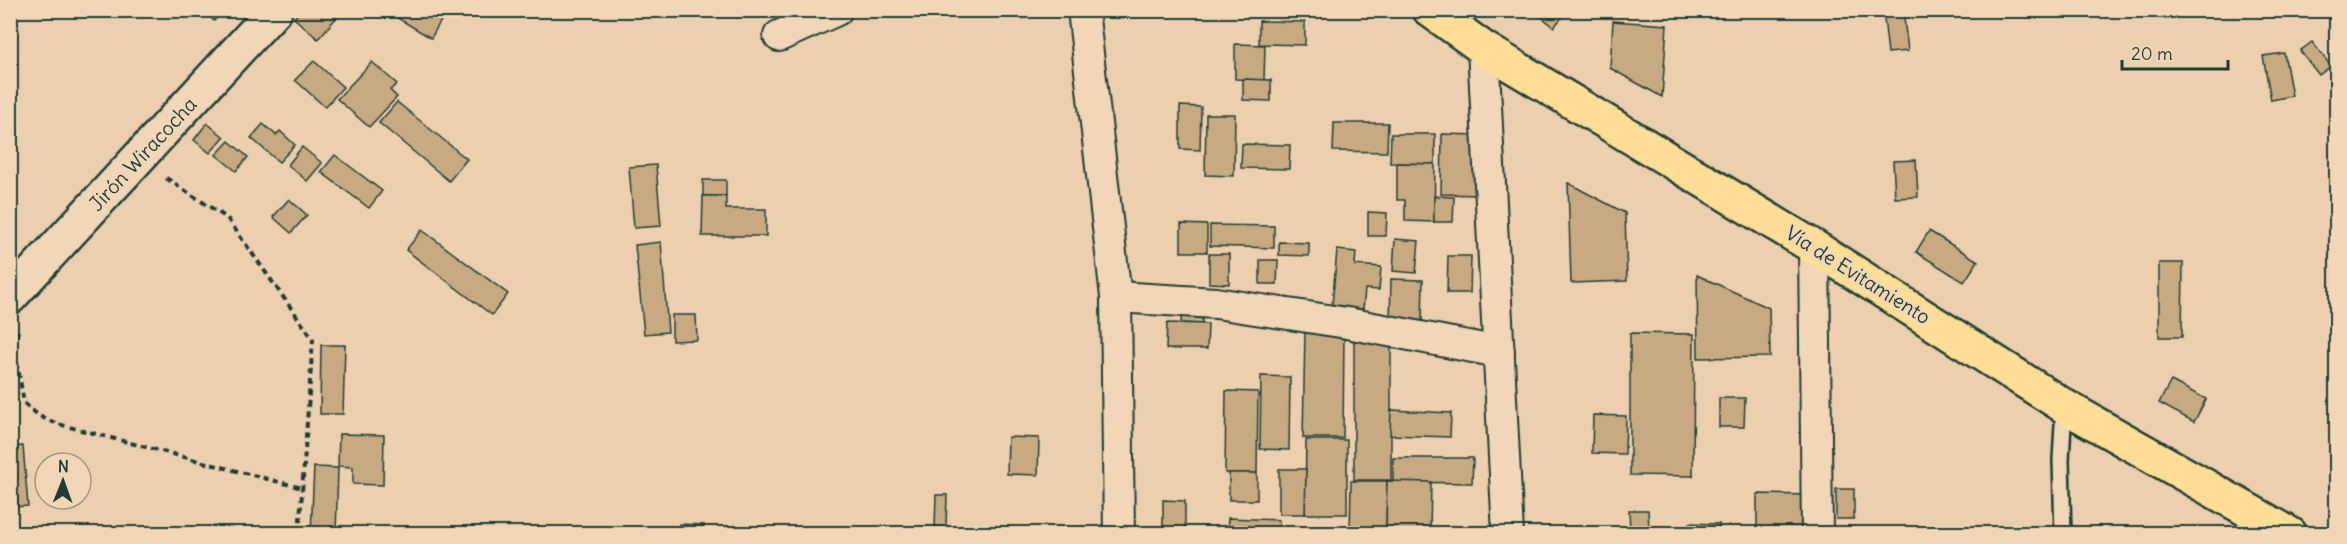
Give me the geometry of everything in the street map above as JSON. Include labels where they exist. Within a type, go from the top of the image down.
[{"type":"highway","name":"Vía de Evitamiento","points":[[1430,10],[1483,48],[1814,247],[2064,406],[2271,526]]},
{"type":"street","name":"Jirón Wiracocha","points":[[15,312],[138,160],[275,10]]},
{"type":"street","points":[[779,36],[837,10]]},
{"type":"street","points":[[1083,10],[1116,297],[1119,534]]},
{"type":"street","points":[[1483,48],[1508,534]]},
{"type":"street","points":[[1814,247],[1817,534]]},
{"type":"street","points":[[1116,297],[1216,303],[1347,323],[1498,352]]},
{"type":"lane","points":[[2063,534],[2061,460],[2064,406]]},
{"type":"path","points":[[138,160],[227,218],[313,339],[299,534]]},
{"type":"path","points":[[15,312],[14,345],[24,403],[39,416],[57,424],[302,488]]},
{"type":"building","points":[[203,10],[224,10],[214,21]]},
{"type":"building","points":[[301,10],[343,10],[318,39],[294,18]]},
{"type":"building","points":[[390,10],[432,10],[443,17],[431,38],[389,13]]},
{"type":"building","points":[[1533,10],[1568,10],[1554,27]]},
{"type":"building","points":[[1883,10],[1903,10],[1908,51],[1888,53]]},
{"type":"building","points":[[1259,21],[1305,22],[1305,45],[1259,44]]},
{"type":"building","points":[[1613,21],[1667,25],[1662,97],[1610,68]]},
{"type":"building","points":[[2312,42],[2331,66],[2319,75],[2300,51]]},
{"type":"building","points":[[1235,44],[1265,45],[1264,80],[1235,79]]},
{"type":"building","points":[[2284,53],[2292,96],[2271,100],[2263,56]]},
{"type":"building","points":[[314,61],[343,87],[325,107],[295,80]]},
{"type":"building","points":[[372,62],[397,84],[390,90],[397,97],[369,127],[337,99]]},
{"type":"building","points":[[1243,79],[1271,80],[1271,101],[1243,100]]},
{"type":"building","points":[[397,102],[467,159],[449,181],[379,123]]},
{"type":"building","points":[[1180,106],[1201,107],[1200,150],[1180,149]]},
{"type":"building","points":[[1206,114],[1235,114],[1234,176],[1205,175]]},
{"type":"building","points":[[207,123],[224,137],[210,153],[194,140]]},
{"type":"building","points":[[1334,123],[1388,123],[1387,152],[1333,151]]},
{"type":"building","points":[[263,124],[276,135],[280,131],[295,145],[279,162],[251,138]]},
{"type":"building","points":[[1391,134],[1435,134],[1435,164],[1390,163]]},
{"type":"building","points":[[1442,134],[1478,135],[1477,195],[1441,194]]},
{"type":"building","points":[[229,141],[248,157],[236,171],[216,155]]},
{"type":"building","points":[[1242,144],[1290,145],[1289,169],[1241,168]]},
{"type":"building","points":[[302,147],[322,163],[307,181],[288,165]]},
{"type":"building","points":[[335,155],[382,191],[369,208],[321,172]]},
{"type":"building","points":[[1916,160],[1918,197],[1895,198],[1893,161]]},
{"type":"building","points":[[1397,163],[1435,164],[1434,222],[1405,221],[1405,200],[1397,200]]},
{"type":"building","points":[[656,165],[661,226],[634,228],[629,167]]},
{"type":"building","points":[[703,180],[726,180],[726,196],[703,196]]},
{"type":"building","points":[[1568,183],[1625,213],[1627,281],[1571,283]]},
{"type":"building","points":[[703,196],[726,196],[726,209],[766,209],[766,236],[702,236]]},
{"type":"building","points":[[1434,196],[1454,197],[1453,222],[1434,222]]},
{"type":"building","points":[[289,199],[307,215],[291,233],[273,217]]},
{"type":"building","points":[[1368,212],[1387,213],[1386,236],[1368,236]]},
{"type":"building","points":[[1181,224],[1207,225],[1207,252],[1181,252]]},
{"type":"building","points":[[1210,225],[1274,226],[1274,248],[1210,246]]},
{"type":"building","points":[[422,230],[508,294],[492,315],[406,250]]},
{"type":"building","points":[[1929,231],[1978,261],[1964,282],[1916,252]]},
{"type":"building","points":[[1395,239],[1419,241],[1416,273],[1393,271]]},
{"type":"building","points":[[661,242],[668,332],[644,334],[635,245]]},
{"type":"building","points":[[1279,242],[1309,243],[1309,256],[1279,255]]},
{"type":"building","points":[[1337,250],[1356,252],[1355,265],[1381,267],[1379,290],[1365,289],[1363,309],[1332,306]]},
{"type":"building","points":[[1209,254],[1229,254],[1229,284],[1209,283]]},
{"type":"building","points":[[1448,256],[1471,256],[1470,293],[1447,293]]},
{"type":"building","points":[[1260,260],[1278,260],[1277,284],[1260,284]]},
{"type":"building","points":[[2159,263],[2183,263],[2182,337],[2159,337]]},
{"type":"building","points":[[1697,275],[1769,308],[1770,357],[1698,358]]},
{"type":"building","points":[[1391,279],[1423,280],[1422,322],[1390,322]]},
{"type":"building","points":[[1182,308],[1202,308],[1202,324],[1181,323]]},
{"type":"building","points":[[672,315],[696,315],[697,340],[672,341]]},
{"type":"building","points":[[1167,323],[1208,324],[1207,349],[1166,349]]},
{"type":"building","points":[[1305,331],[1344,331],[1343,438],[1303,438]]},
{"type":"building","points":[[1630,333],[1694,334],[1693,476],[1630,475]]},
{"type":"building","points":[[1354,336],[1391,336],[1391,480],[1354,480]]},
{"type":"building","points":[[321,345],[345,345],[343,414],[320,414]]},
{"type":"building","points":[[1261,376],[1290,377],[1289,450],[1260,449]]},
{"type":"building","points":[[2171,381],[2206,399],[2194,422],[2159,403]]},
{"type":"building","points":[[1226,391],[1258,392],[1257,473],[1225,473]]},
{"type":"building","points":[[1719,398],[1745,398],[1744,427],[1719,427]]},
{"type":"building","points":[[1391,410],[1451,413],[1450,437],[1390,435]]},
{"type":"building","points":[[1593,415],[1626,416],[1625,454],[1592,453]]},
{"type":"building","points":[[339,434],[384,435],[383,485],[353,484],[353,467],[338,466]]},
{"type":"building","points":[[1008,437],[1039,438],[1038,475],[1007,474]]},
{"type":"building","points":[[1306,440],[1347,440],[1347,514],[1305,514]]},
{"type":"building","points":[[23,446],[28,506],[10,507],[10,447]]},
{"type":"building","points":[[1393,458],[1473,458],[1472,483],[1393,482]]},
{"type":"building","points":[[314,467],[338,468],[336,534],[311,534]]},
{"type":"building","points":[[1279,469],[1306,469],[1305,514],[1279,514]]},
{"type":"building","points":[[1229,473],[1257,473],[1257,500],[1229,500]]},
{"type":"building","points":[[1351,481],[1387,481],[1386,534],[1350,534]]},
{"type":"building","points":[[1387,481],[1431,482],[1430,532],[1386,531]]},
{"type":"building","points":[[1836,489],[1854,489],[1854,519],[1836,519]]},
{"type":"building","points":[[1757,494],[1807,495],[1807,534],[1757,534]]},
{"type":"building","points":[[936,495],[947,495],[946,527],[935,527]]},
{"type":"building","points":[[1163,500],[1185,501],[1185,534],[1163,534]]},
{"type":"building","points":[[1629,510],[1648,510],[1649,529],[1630,530]]},
{"type":"building","points":[[1228,518],[1279,520],[1279,534],[1227,534]]},
{"type":"building","points":[[1689,523],[1719,524],[1719,534],[1689,534]]},
{"type":"building","points":[[679,524],[704,525],[703,534],[678,534]]},
{"type":"building","points":[[1835,528],[1856,528],[1856,534],[1835,534]]}]
